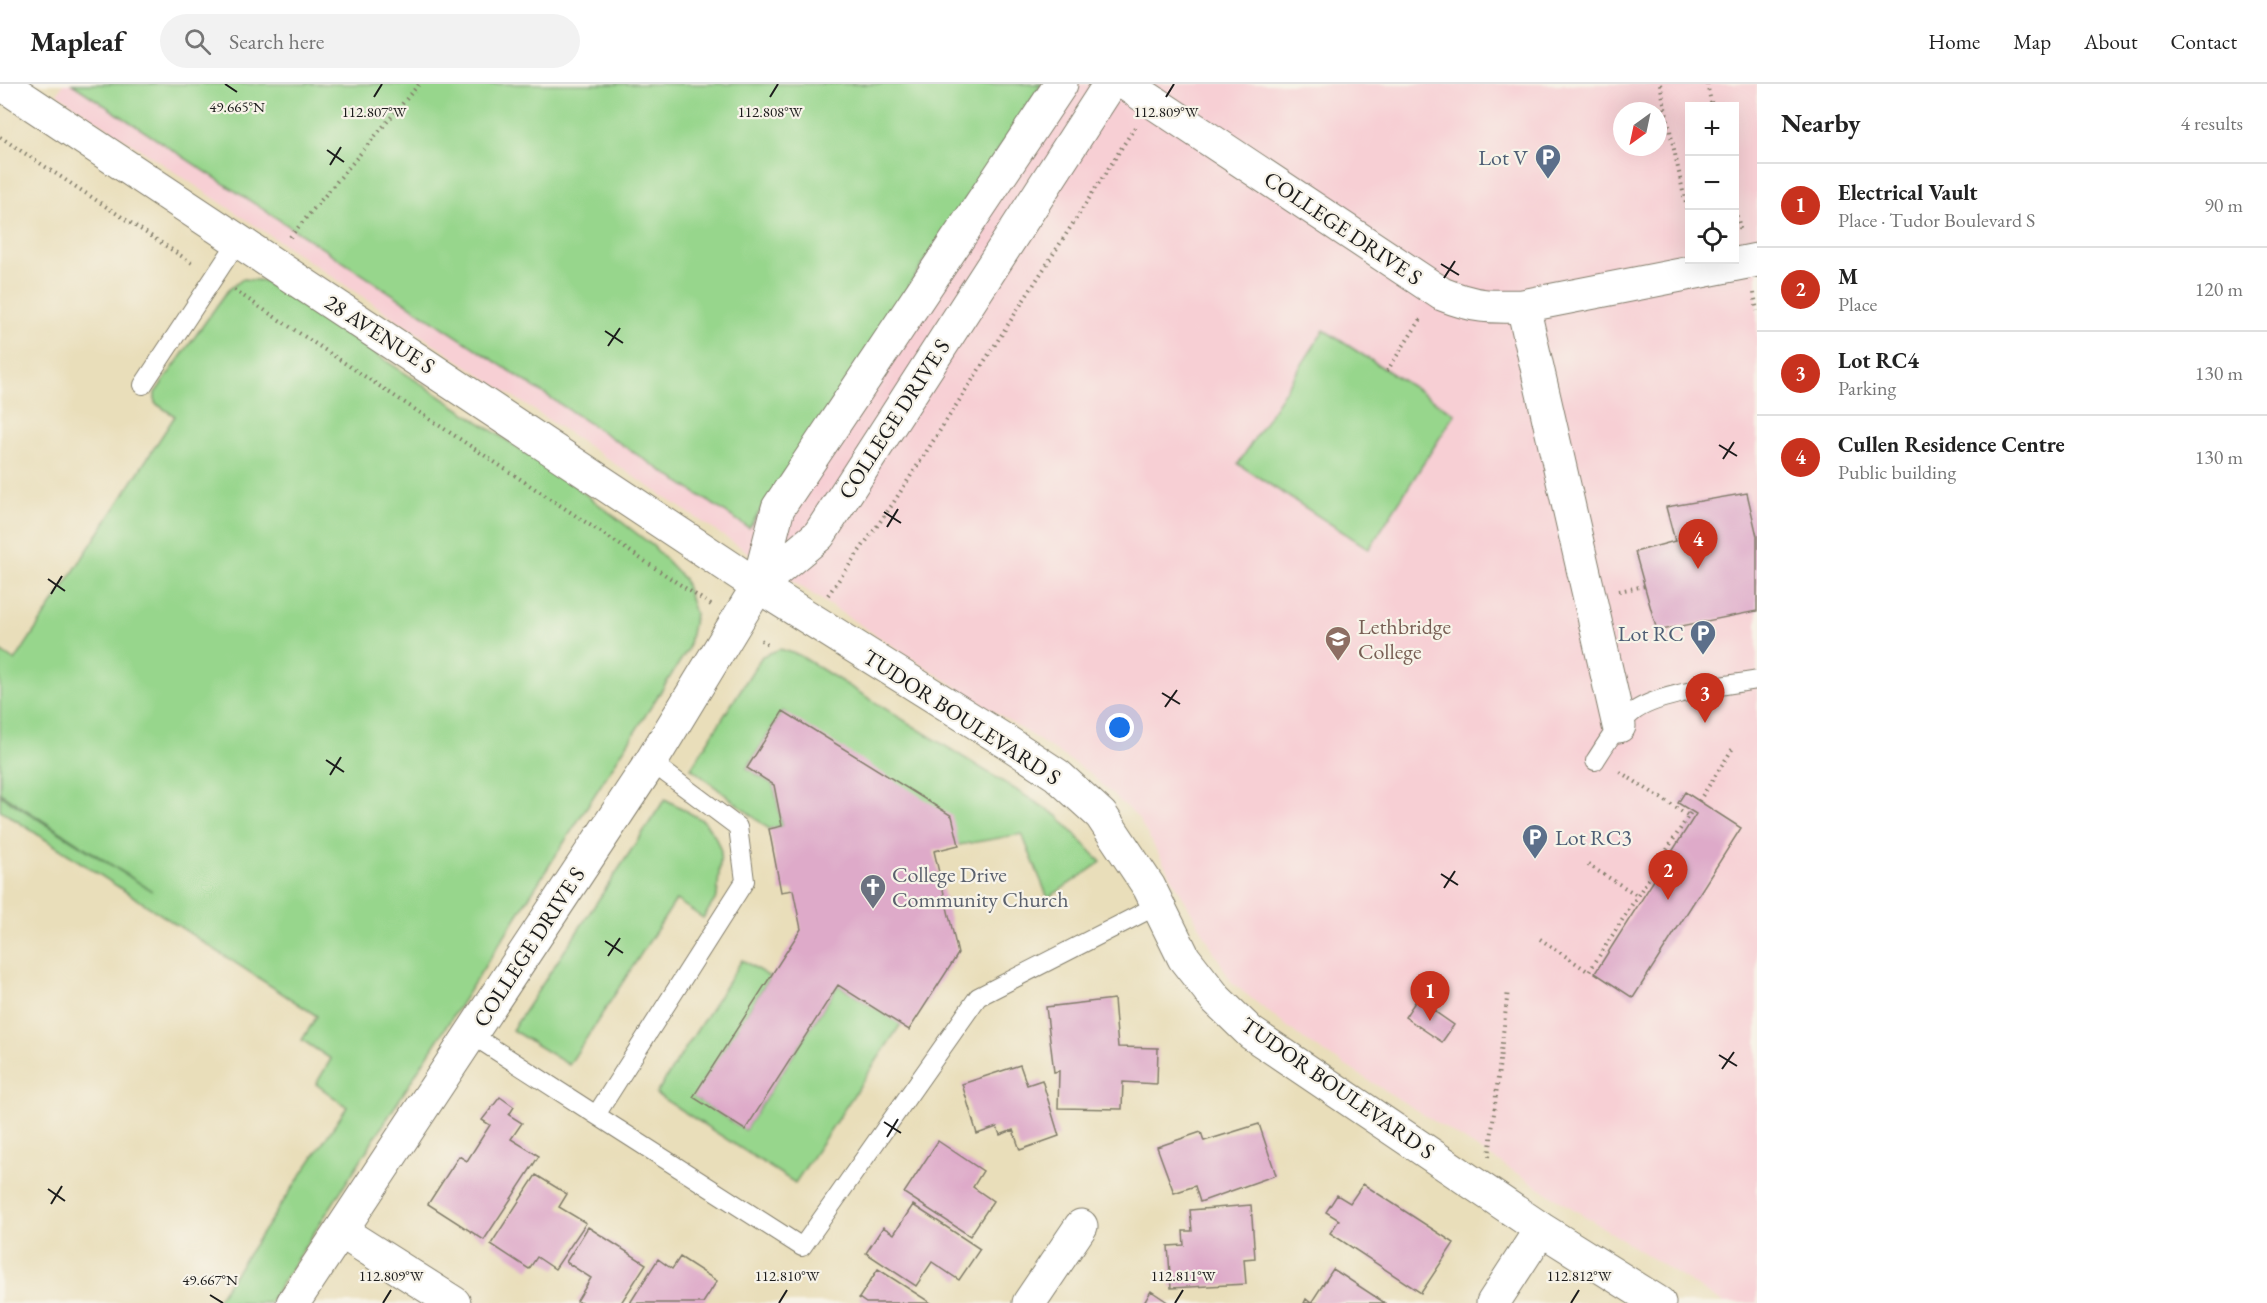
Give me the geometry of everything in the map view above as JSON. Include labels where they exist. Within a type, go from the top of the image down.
[{"type":"street","name":"28 AVENUE S","points":[[2,84],[758,586]]},
{"type":"street","name":"COLLEGE DRIVE S","points":[[293,1303],[651,762],[758,586],[778,508],[1062,84]]},
{"type":"street","name":"COLLEGE DRIVE S","points":[[758,586],[819,535],[1110,84]]},
{"type":"street","name":"COLLEGE DRIVE S","points":[[1139,92],[1439,292],[1483,308],[1523,306],[1757,260]]},
{"type":"street","points":[[1523,306],[1619,726]]},
{"type":"street","name":"TUDOR BOULEVARD S","points":[[758,586],[1056,775],[1101,815],[1158,905],[1184,958],[1216,999],[1251,1033],[1541,1229],[1659,1303]]},
{"type":"street","points":[[1029,1303],[1081,1226]]},
{"type":"street","points":[[1493,1303],[1541,1229]]},
{"type":"street","points":[[342,1232],[454,1303]]},
{"type":"lane","points":[[143,385],[238,241]]},
{"type":"lane","points":[[1595,761],[1619,726],[1632,712],[1649,702],[1757,680]]},
{"type":"lane","points":[[596,1115],[745,881],[738,827],[651,762]]},
{"type":"lane","points":[[472,1035],[802,1247],[978,997],[1158,905]]},
{"type":"path","points":[[283,246],[419,84]]},
{"type":"path","points":[[1660,84],[1686,210]]},
{"type":"path","points":[[1707,84],[1711,102]]},
{"type":"path","points":[[810,620],[892,505],[1139,92]]},
{"type":"path","points":[[0,137],[770,646]]},
{"type":"path","points":[[1387,371],[1439,292]]},
{"type":"path","points":[[1699,801],[1733,748]]},
{"type":"path","points":[[1540,939],[1589,972],[1636,895],[1690,814],[1620,772]]},
{"type":"path","points":[[1588,865],[1636,895]]},
{"type":"path","points":[[1485,1190],[1508,990]]},
{"type":"path","points":[[1434,1011],[1446,994]]},
{"type":"shaded area","name":"Lethbridge College","points":[[63,84],[1757,84],[1757,1303],[1723,1303],[1303,1039],[1232,983],[1138,818],[1088,772],[749,553],[57,94]]},
{"type":"green space","points":[[72,84],[1042,84],[749,528]]},
{"type":"green space","points":[[243,279],[265,281],[567,480],[653,546],[684,579],[695,614],[688,649],[269,1303],[215,1303],[347,1107],[316,1084],[331,1059],[302,1040],[317,1016],[0,810],[0,795],[152,891],[0,793],[0,651],[15,661],[175,416],[155,403],[155,393],[228,290]]},
{"type":"green space","points":[[1324,330],[1455,414],[1369,549],[1238,464]]},
{"type":"green space","points":[[780,649],[799,655],[1058,816],[1101,862],[1048,898],[1022,834],[959,845],[783,711],[747,768],[774,785],[782,826],[769,829],[691,768],[762,656]]},
{"type":"green space","points":[[665,799],[704,821],[715,836],[721,851],[717,897],[703,918],[676,900],[569,1065],[512,1030]]},
{"type":"green space","points":[[742,960],[770,977],[694,1097],[745,1130],[838,985],[901,1024],[795,1183],[656,1094]]},
{"type":"building","points":[[1747,493],[1757,536],[1757,611],[1657,631],[1635,552],[1675,541],[1666,507]]},
{"type":"building","name":"College Drive Community Church","points":[[783,711],[952,816],[959,845],[934,851],[958,954],[909,1030],[838,985],[745,1130],[693,1097],[801,929],[793,890],[781,892],[769,829],[782,826],[774,785],[747,768]]},
{"type":"building","points":[[1685,792],[1741,828],[1633,998],[1595,973],[1696,814],[1678,803]]},
{"type":"building","points":[[1114,999],[1118,1047],[1158,1048],[1157,1084],[1123,1082],[1122,1109],[1058,1108],[1059,1071],[1054,1072],[1046,1007]]},
{"type":"building","points":[[1417,999],[1454,1025],[1442,1042],[1405,1017]]},
{"type":"building","points":[[1020,1065],[1027,1085],[1042,1080],[1059,1136],[1020,1150],[1013,1130],[1000,1135],[997,1127],[977,1134],[962,1084]]},
{"type":"building","points":[[500,1097],[514,1107],[509,1115],[522,1123],[511,1139],[539,1156],[484,1240],[428,1204],[459,1156],[467,1161],[490,1125],[482,1120]]},
{"type":"building","points":[[1259,1124],[1276,1175],[1200,1202],[1195,1186],[1174,1193],[1157,1147],[1201,1132],[1204,1141]]},
{"type":"building","points":[[938,1141],[983,1171],[973,1187],[993,1201],[970,1236],[904,1193]]},
{"type":"building","points":[[536,1175],[567,1194],[559,1207],[586,1223],[555,1269],[537,1257],[529,1269],[491,1244]]},
{"type":"building","points":[[1363,1184],[1454,1243],[1421,1293],[1330,1233],[1339,1220],[1326,1212],[1337,1195],[1350,1203]]},
{"type":"building","points":[[913,1205],[980,1249],[959,1280],[932,1262],[916,1286],[866,1253],[883,1227],[894,1234]]},
{"type":"building","points":[[1251,1205],[1255,1258],[1244,1259],[1246,1284],[1171,1288],[1168,1246],[1184,1245],[1183,1231],[1192,1231],[1190,1210]]},
{"type":"building","points":[[588,1227],[646,1264],[621,1303],[581,1303],[577,1301],[591,1278],[566,1262]]},
{"type":"building","points":[[680,1257],[717,1281],[703,1303],[630,1303],[658,1259],[672,1269]]},
{"type":"building","points":[[878,1269],[931,1303],[866,1303],[859,1298]]},
{"type":"building","points":[[1333,1269],[1385,1303],[1311,1303]]},
{"type":"building","points":[[1151,1291],[1169,1303],[1144,1303]]},
{"type":"place","name":"Lot V","points":[[1548,180]]},
{"type":"place","name":"Cullen Residence Centre","points":[[1698,569]]},
{"type":"place","name":"Lot RC","points":[[1703,656]]},
{"type":"place","name":"Lethbridge College","points":[[1338,662]]},
{"type":"place","name":"Lot RC4","points":[[1705,723]]},
{"type":"place","name":"Lot RC3","points":[[1535,860]]},
{"type":"place","name":"M","points":[[1668,900]]},
{"type":"place","name":"College Drive Community Church","points":[[873,910]]},
{"type":"place","name":"Electrical Vault","points":[[1430,1021]]}]
